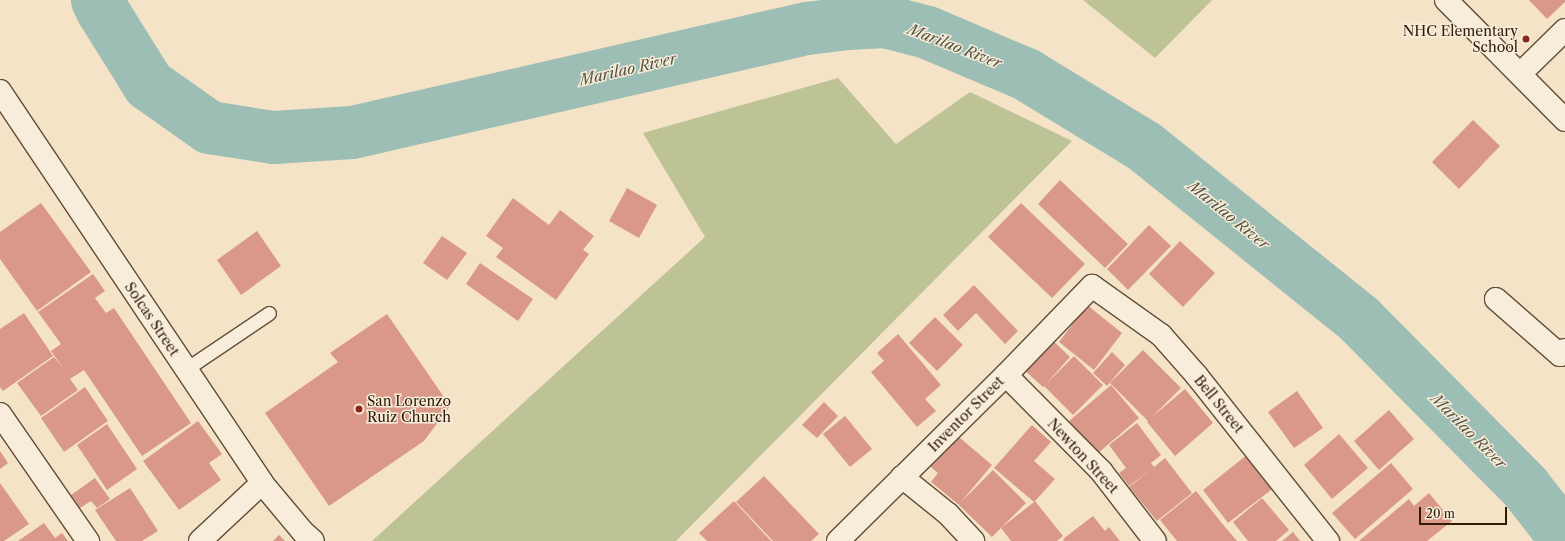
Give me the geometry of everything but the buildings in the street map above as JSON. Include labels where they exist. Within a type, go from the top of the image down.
[{"type":"street","points":[[1446,0],[1565,120]]},
{"type":"street","points":[[1520,74],[1565,30]]},
{"type":"street","name":"Solcas Street","points":[[0,91],[262,483],[303,532],[313,541]]},
{"type":"street","name":"Inventor Street","points":[[838,541],[1006,375],[1092,286]]},
{"type":"street","name":"Bell Street","points":[[1092,286],[1161,335],[1197,376],[1328,541]]},
{"type":"street","points":[[1496,299],[1563,355]]},
{"type":"street","name":"Newton Street","points":[[1006,375],[1101,471],[1155,541]]},
{"type":"street","points":[[0,414],[88,541]]},
{"type":"street","points":[[902,477],[948,514],[973,541]]},
{"type":"street","points":[[200,541],[262,483]]},
{"type":"lane","points":[[186,369],[269,313]]},
{"type":"green space","points":[[1083,0],[1212,0],[1155,58]]},
{"type":"green space","points":[[838,78],[896,144],[970,92],[1072,141],[676,541],[372,541],[705,237],[643,133]]},
{"type":"waterway","name":"Marilao River","points":[[97,0],[148,84],[209,127],[273,137],[352,132],[807,28],[847,23],[885,21],[927,32],[1026,74],[1144,146],[1359,319],[1525,487],[1565,538]]},
{"type":"place","name":"NHC Elementary School","points":[[1526,39]]},
{"type":"place","name":"San Lorenzo Ruiz Church","points":[[359,409]]}]
